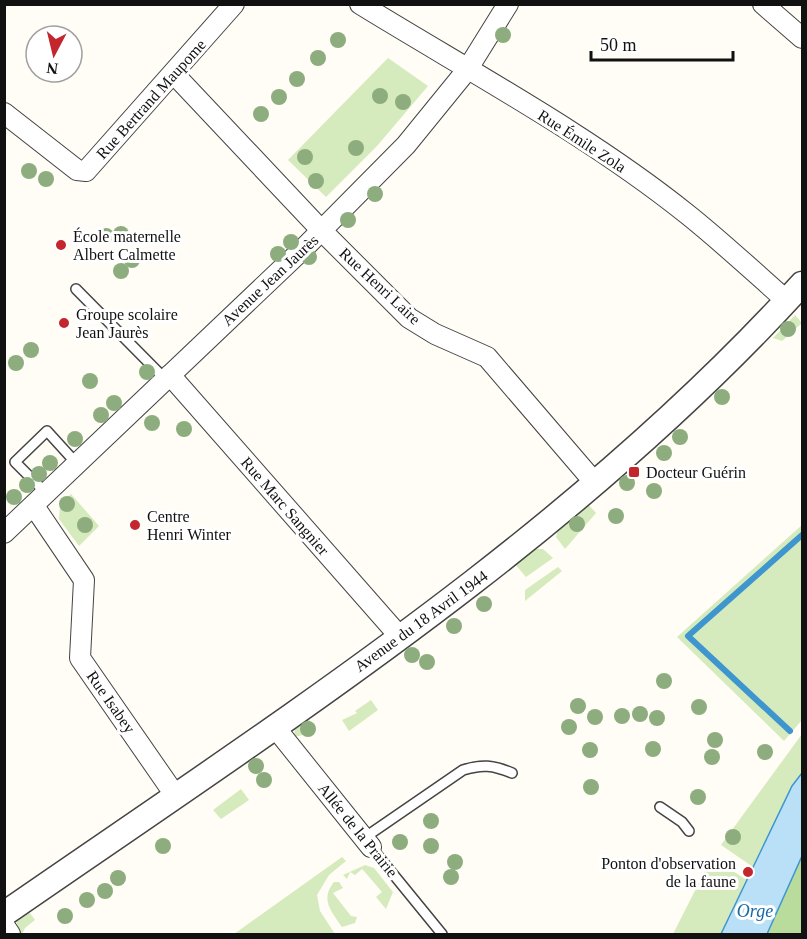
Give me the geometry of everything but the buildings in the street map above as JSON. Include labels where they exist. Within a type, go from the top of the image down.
[{"type":"street","name":"Rue Bertrand Maupome","points":[[4,113],[77,170],[86,171],[234,4]]},
{"type":"street","name":"Rue Émile Zola","points":[[360,4],[528,106],[638,178],[795,292]]},
{"type":"street","name":"Avenue Jean Jaurès","points":[[4,533],[322,231],[406,145],[467,70],[507,4]]},
{"type":"street","points":[[763,4],[802,38]]},
{"type":"street","name":"Rue Henri Laire","points":[[174,74],[322,231],[409,318],[435,334],[487,357],[595,483]]},
{"type":"street","name":"Avenue du 18 Avril 1944","points":[[4,914],[401,638],[513,551],[595,483],[717,371],[795,292]]},
{"type":"street","name":"Rue Marc Sangnier","points":[[167,377],[401,638]]},
{"type":"street","name":"Rue Isabey","points":[[41,500],[84,580],[80,658],[175,795]]},
{"type":"street","name":"Allée de la Prairie","points":[[274,726],[368,843]]},
{"type":"street","points":[[4,925],[10,934]]},
{"type":"lane","points":[[76,289],[167,377]]},
{"type":"lane","points":[[41,500],[15,462],[47,431],[77,464]]},
{"type":"lane","points":[[368,843],[463,770],[482,765],[498,767],[512,773]]},
{"type":"lane","points":[[660,807],[682,822],[689,831]]},
{"type":"lane","name":"Allée de la Prairie","points":[[368,843],[442,934]]},
{"type":"green space","points":[[388,58],[428,86],[377,146],[326,197],[288,160]]},
{"type":"green space","points":[[795,315],[802,323],[782,341],[773,338]]},
{"type":"green space","points":[[71,494],[99,526],[79,546],[59,519],[60,505]]},
{"type":"green space","points":[[587,503],[596,513],[565,549],[556,537],[558,530]]},
{"type":"green space","points":[[802,525],[802,720],[784,741],[677,637]]},
{"type":"green space","points":[[534,549],[543,549],[553,558],[526,577],[514,563]]},
{"type":"green space","points":[[558,567],[562,571],[525,601],[525,590]]},
{"type":"green space","points":[[371,700],[378,710],[349,731],[342,720],[357,713],[355,711]]},
{"type":"green space","points":[[306,715],[315,728],[311,733],[294,737],[295,728]]},
{"type":"green space","points":[[802,734],[802,773],[792,786],[721,934],[673,934],[712,857],[745,879],[753,867],[721,845]]},
{"type":"green space","points":[[241,789],[249,800],[221,819],[213,810]]},
{"type":"green space","points":[[802,856],[802,934],[767,934]]},
{"type":"green space","points":[[342,857],[346,861],[329,875],[317,895],[320,911],[335,934],[234,934]]},
{"type":"green space","points":[[365,865],[374,868],[393,892],[386,909],[376,897],[382,892],[362,869],[355,875],[350,872],[347,879],[343,875]]},
{"type":"green space","points":[[334,882],[339,882],[343,888],[333,893],[351,916],[357,917],[355,923],[342,927],[331,910],[327,899]]},
{"type":"green space","points":[[27,909],[35,920],[25,928],[22,934],[19,934],[16,920]]},
{"type":"water","name":"Orge","points":[[802,773],[802,856],[767,934],[721,934],[792,786]]},
{"type":"waterway","points":[[790,731],[688,636],[802,535]]},
{"type":"place","name":"École maternelle Albert Calmette","points":[[61,245]]},
{"type":"place","name":"Groupe scolaire Jean Jaurès","points":[[64,323]]},
{"type":"place","name":"Docteur Guérin","points":[[634,472]]},
{"type":"place","name":"Centre Henri Winter","points":[[135,525]]},
{"type":"place","name":"Ponton d'observation de la faune","points":[[748,872]]}]
